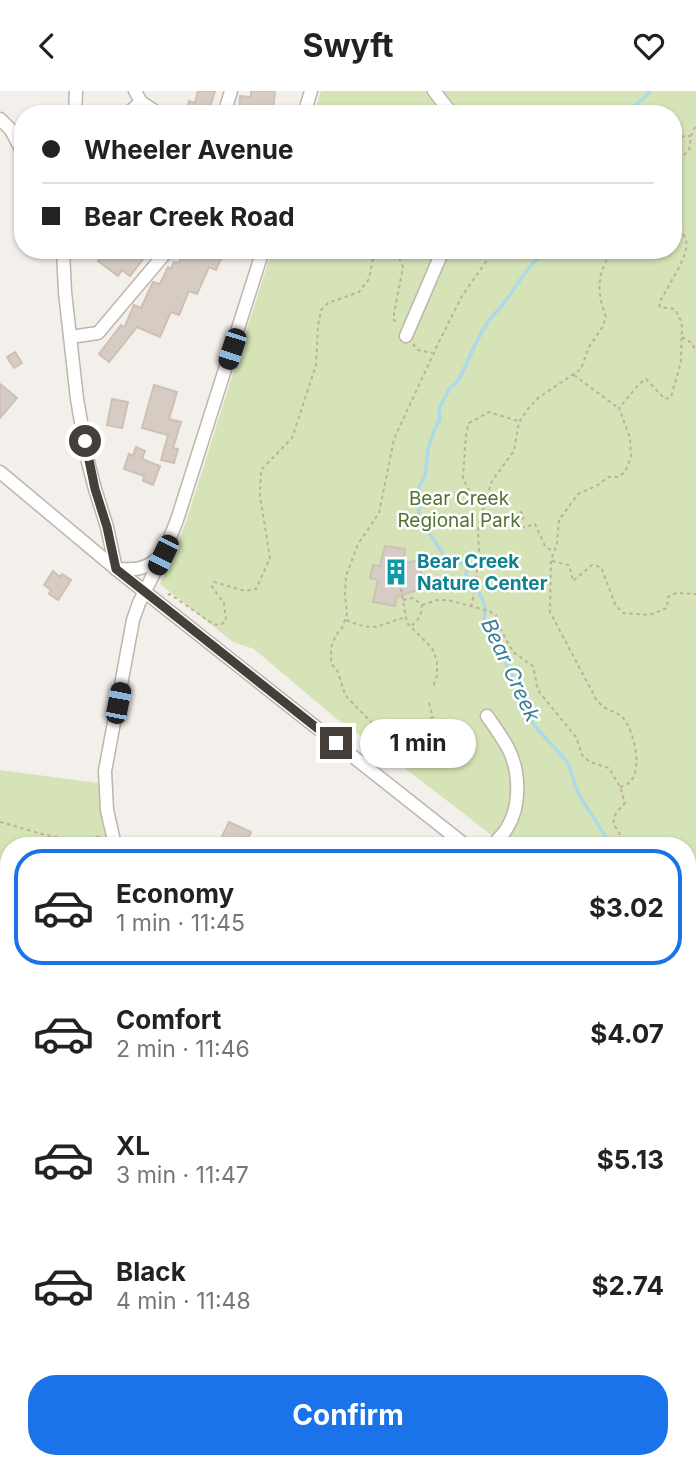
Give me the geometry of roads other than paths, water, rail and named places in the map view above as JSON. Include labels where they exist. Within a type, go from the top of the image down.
[{"type":"street","points":[[434,91],[445,105]]},
{"type":"street","points":[[0,119],[14,136]]},
{"type":"street","points":[[63,259],[77,398],[88,462],[116,569]]},
{"type":"street","points":[[70,337],[98,333],[160,259]]},
{"type":"street","points":[[114,837],[107,810],[105,771],[133,620],[148,594],[177,520],[260,259]]},
{"type":"street","points":[[406,335],[439,259]]},
{"type":"street","points":[[0,472],[116,569],[455,837]]},
{"type":"street","points":[[116,569],[150,566],[163,555]]},
{"type":"street","points":[[487,716],[509,750],[517,788],[510,822],[499,837]]},
{"type":"waterway","name":"Bear Creek","points":[[636,105],[648,91]]},
{"type":"waterway","name":"Bear Creek","points":[[537,259],[487,323],[457,382],[450,388],[439,408],[440,420],[428,449],[425,476],[419,487],[417,523],[431,536],[449,564],[459,562],[468,565],[466,575],[483,601],[484,620],[526,704],[533,724],[568,763],[579,795],[606,837]]},
{"type":"place","name":"Bear Creek Nature Center","points":[[396,572]]},
{"type":"park label","name":"Bear Creek Regional Park","points":[[459,509]]}]
